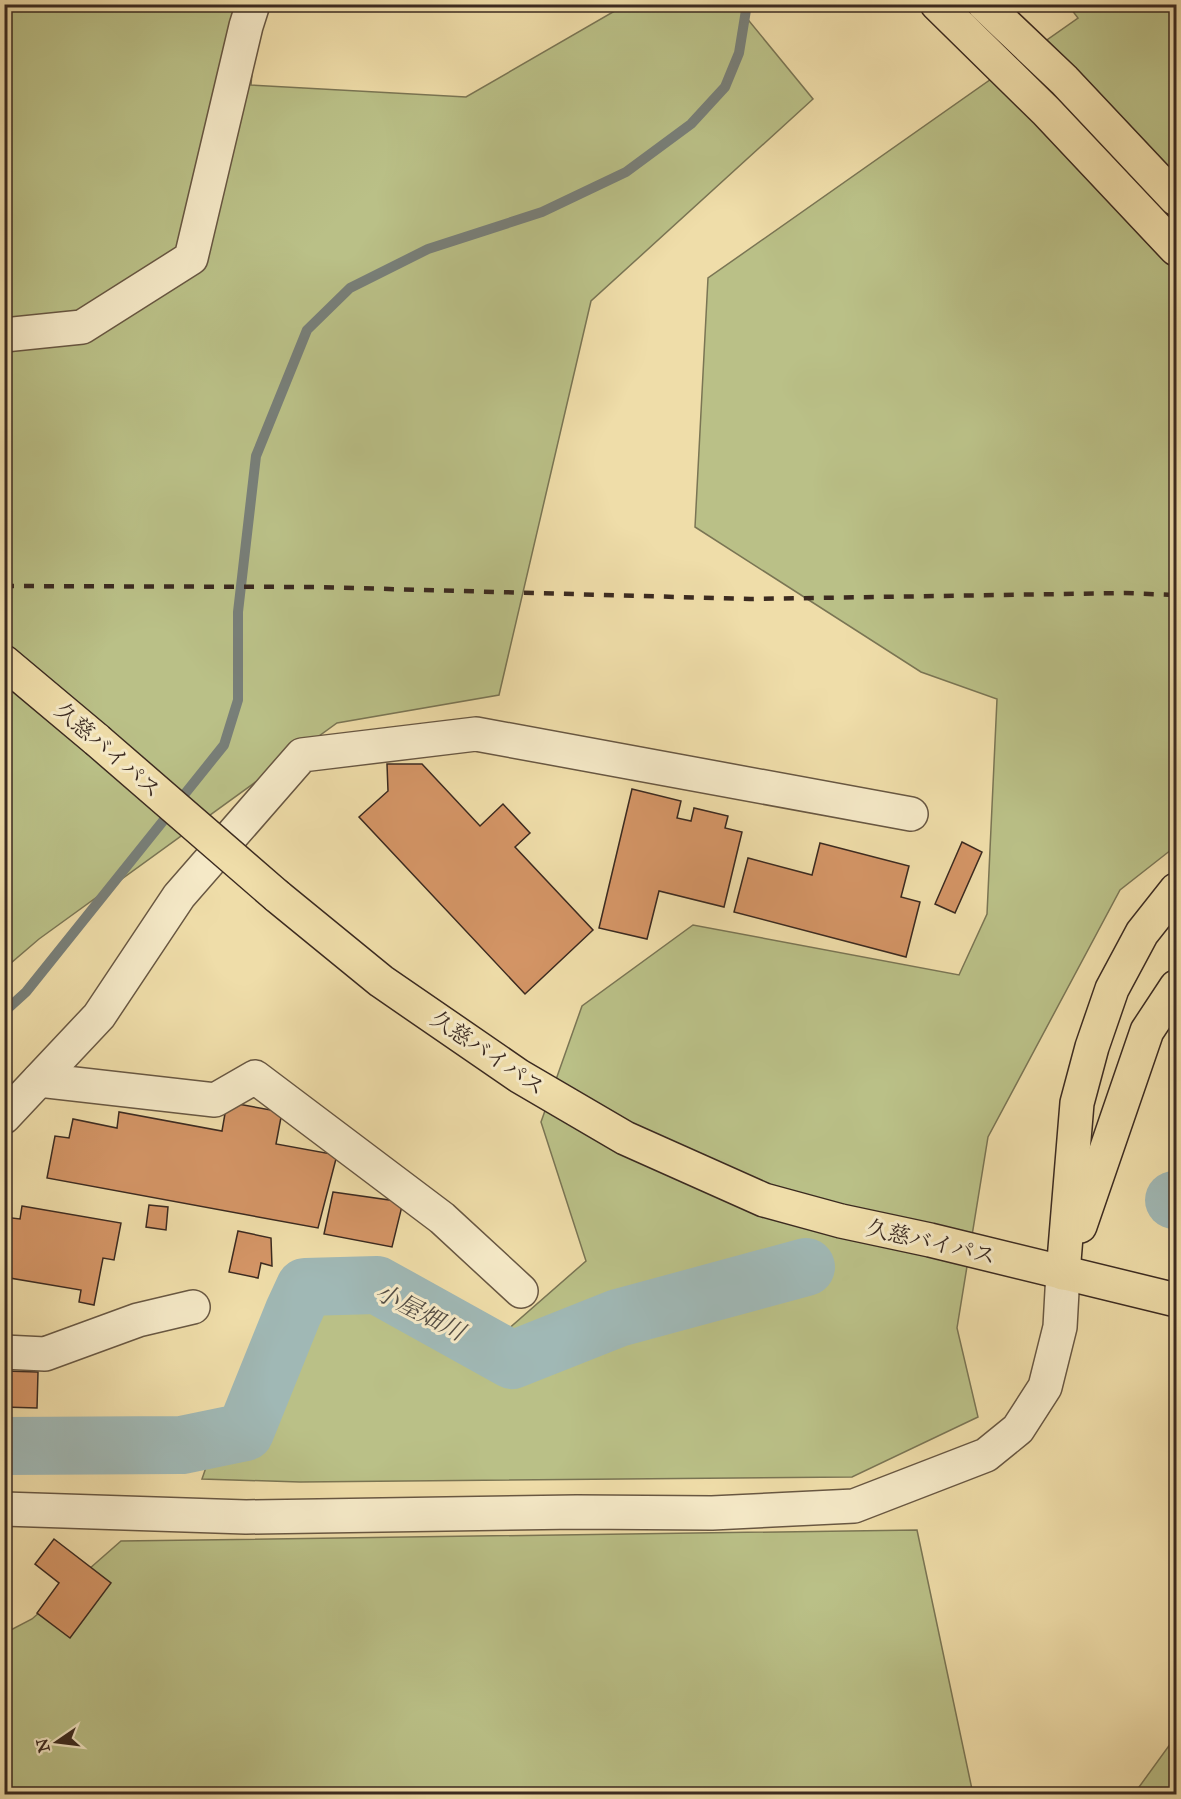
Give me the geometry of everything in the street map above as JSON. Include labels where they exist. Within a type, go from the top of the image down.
[{"type":"highway","points":[[937,4],[1046,111],[1176,249]]},
{"type":"highway","points":[[984,4],[1064,80],[1176,199]]},
{"type":"highway","name":"久慈バイパス","points":[[4,662],[277,896],[381,981],[509,1070],[625,1138],[764,1200],[841,1221],[930,1240],[1176,1300]]},
{"type":"highway","points":[[1063,1273],[1077,1103],[1092,1047],[1112,988],[1142,933],[1176,890]]},
{"type":"highway","points":[[1063,1273],[1148,1031],[1176,987]]},
{"type":"street","points":[[4,335],[82,327],[191,258],[253,4]]},
{"type":"street","points":[[4,1117],[99,1016],[179,896],[302,755],[476,734],[911,814]]},
{"type":"street","points":[[39,1080],[215,1100],[255,1077],[442,1218],[521,1291]]},
{"type":"street","points":[[4,1509],[246,1517],[577,1512],[712,1513],[854,1506],[986,1455],[1018,1429],[1045,1387],[1059,1327],[1063,1273]]},
{"type":"street","points":[[4,1352],[45,1354],[138,1320],[193,1306]]},
{"type":"green space","points":[[5,5],[258,5],[251,85],[466,97],[625,5],[736,5],[813,99],[591,301],[499,695],[337,723],[39,939],[5,968]]},
{"type":"green space","points":[[1068,5],[1176,5],[1176,846],[1120,890],[988,1137],[957,1328],[978,1417],[852,1477],[300,1482],[202,1479],[223,1418],[297,1263],[506,1331],[586,1261],[541,1122],[582,1006],[693,925],[959,975],[987,914],[997,699],[921,672],[695,527],[708,278],[1078,18]]},
{"type":"green space","points":[[917,1530],[973,1794],[5,1794],[5,1633],[32,1619],[121,1541]]},
{"type":"green space","points":[[1176,1736],[1176,1794],[1134,1794]]},
{"type":"building","points":[[387,764],[422,764],[480,826],[503,804],[530,833],[515,847],[593,930],[525,994],[359,817],[388,791]]},
{"type":"building","points":[[632,789],[681,801],[677,818],[691,821],[694,808],[728,816],[725,828],[742,832],[724,907],[659,891],[647,939],[599,928]]},
{"type":"building","points":[[962,842],[982,852],[955,913],[935,904]]},
{"type":"building","points":[[820,843],[909,866],[901,897],[920,902],[906,957],[734,912],[748,858],[812,875]]},
{"type":"building","points":[[227,1102],[282,1112],[276,1144],[337,1155],[318,1228],[47,1178],[55,1136],[69,1138],[73,1119],[117,1128],[119,1112],[222,1131]]},
{"type":"building","points":[[333,1192],[403,1202],[392,1247],[324,1234]]},
{"type":"building","points":[[149,1205],[168,1207],[166,1230],[146,1227]]},
{"type":"building","points":[[22,1206],[121,1223],[114,1260],[103,1258],[94,1305],[79,1302],[81,1290],[4,1277],[4,1217],[20,1219]]},
{"type":"building","points":[[238,1231],[271,1238],[272,1266],[261,1263],[258,1278],[229,1272]]},
{"type":"building","points":[[4,1371],[38,1372],[37,1408],[4,1407]]},
{"type":"building","points":[[54,1539],[111,1583],[70,1638],[37,1613],[59,1583],[35,1564]]},
{"type":"waterway","points":[[4,1012],[26,992],[224,745],[238,700],[238,612],[256,456],[307,330],[350,288],[428,249],[542,212],[626,172],[691,124],[725,87],[739,53],[747,4]]},
{"type":"waterway","name":"小屋畑川","points":[[4,1446],[182,1445],[245,1432],[305,1287],[377,1285],[512,1360],[618,1318],[806,1267]]},
{"type":"railway","points":[[4,586],[317,587],[750,599],[1125,593],[1176,595]]}]
